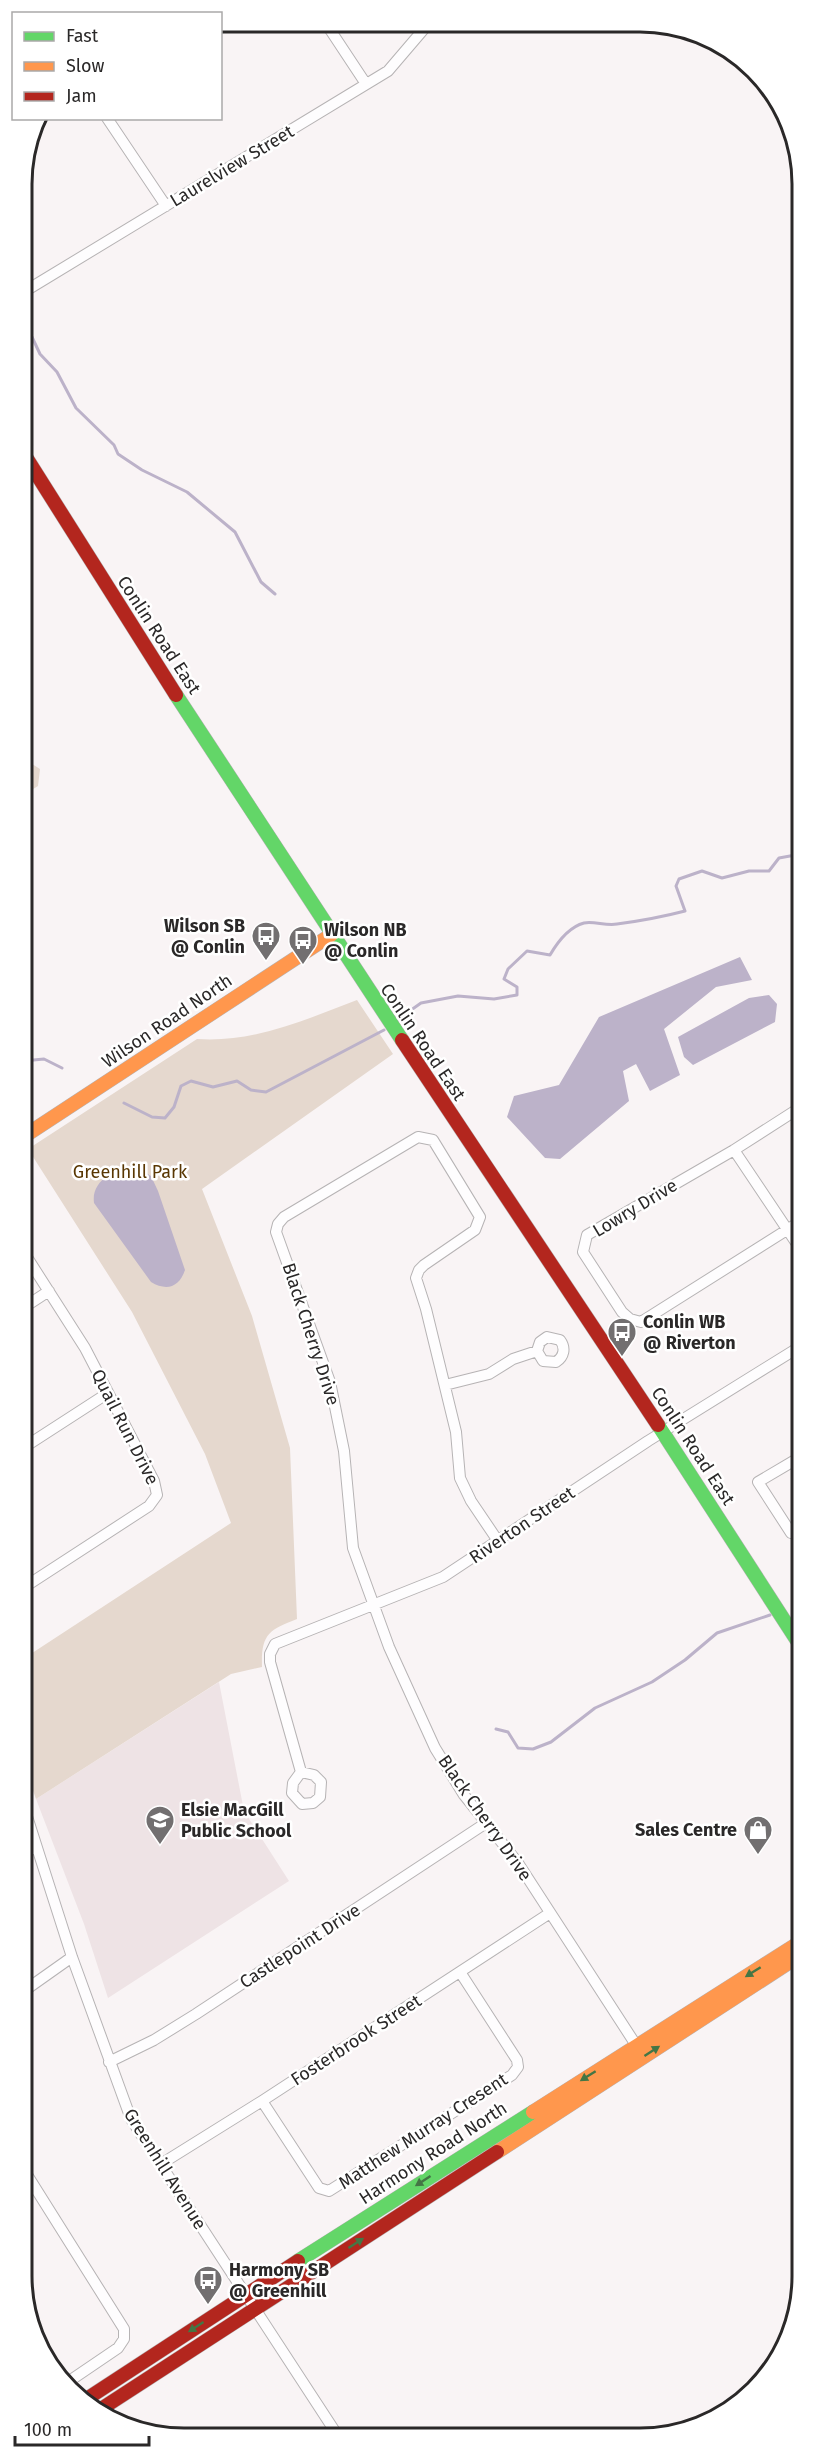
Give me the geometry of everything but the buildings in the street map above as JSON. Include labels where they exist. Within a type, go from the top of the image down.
[{"type":"street","points":[[332,32],[366,84]]},
{"type":"street","name":"Laurelview Street","points":[[32,287],[388,71],[421,32]]},
{"type":"street","points":[[108,120],[166,206]]},
{"type":"street","name":"Conlin Road East","points":[[32,468],[144,646],[297,878],[331,935],[663,1432],[792,1632]]},
{"type":"street","name":"Wilson Road North","points":[[32,1131],[331,935]]},
{"type":"street","name":"Lowry Drive","points":[[786,1229],[641,1322],[630,1319],[622,1312],[583,1252],[587,1235],[734,1150],[792,1113]]},
{"type":"street","name":"Black Cherry Drive","points":[[498,1541],[471,1501],[460,1478],[456,1432],[416,1278],[418,1270],[424,1265],[475,1230],[480,1217],[433,1140],[418,1137],[284,1217],[278,1224],[276,1232],[330,1382],[344,1451],[352,1548],[389,1647],[435,1748],[464,1795],[518,1863],[636,2045]]},
{"type":"street","points":[[734,1150],[792,1237]]},
{"type":"street","points":[[786,1229],[792,1226]]},
{"type":"street","name":"Quail Run Drive","points":[[31,1264],[85,1348],[154,1481],[157,1495],[149,1506],[31,1583]]},
{"type":"street","points":[[31,1302],[49,1291]]},
{"type":"street","points":[[445,1385],[489,1374],[513,1359],[537,1351]]},
{"type":"street","name":"Riverton Street","points":[[301,1772],[270,1662],[272,1648],[280,1641],[443,1577],[663,1432],[792,1352]]},
{"type":"street","points":[[31,1443],[108,1393]]},
{"type":"street","points":[[792,1462],[758,1482],[792,1532]]},
{"type":"street","name":"Castlepoint Drive","points":[[109,2062],[154,2040],[196,2014],[486,1823]]},
{"type":"street","name":"Greenhill Avenue","points":[[31,1830],[72,1957],[130,2119],[333,2428]]},
{"type":"street","points":[[31,1849],[36,1846]]},
{"type":"street","name":"Fosterbrook Street","points":[[161,2164],[262,2101],[550,1913]]},
{"type":"street","name":"Harmony Road North","points":[[90,2396],[245,2295],[792,1947]]},
{"type":"street","points":[[31,1985],[72,1957]]},
{"type":"street","name":"Harmony Road North","points":[[105,2406],[792,1960]]},
{"type":"street","name":"Matthew Murray Cresent","points":[[262,2101],[319,2188],[329,2191],[512,2075],[518,2067],[517,2060],[460,1972]]},
{"type":"street","points":[[31,2181],[124,2329],[124,2339],[118,2348],[72,2379]]},
{"type":"shaded area","points":[[740,957],[752,980],[716,987],[664,1029],[680,1075],[650,1091],[636,1064],[623,1071],[629,1101],[560,1159],[545,1158],[507,1117],[514,1096],[559,1085],[599,1017]]},
{"type":"shaded area","points":[[769,995],[777,1004],[775,1022],[693,1065],[684,1057],[678,1037],[749,998]]},
{"type":"shaded area","points":[[136,1167],[151,1176],[185,1270],[179,1281],[171,1286],[151,1282],[94,1203],[96,1188],[106,1177],[121,1170]]},
{"type":"shaded area","name":"Elsie MacGill Public School","points":[[219,1682],[244,1811],[289,1881],[108,1998],[84,1924],[36,1799]]},
{"type":"green space","points":[[32,764],[40,769],[38,786],[32,790]]},
{"type":"green space","name":"Greenhill Park","points":[[357,1000],[393,1054],[202,1189],[252,1316],[290,1448],[297,1619],[268,1635],[263,1648],[262,1667],[231,1674],[36,1799],[31,1785],[31,1654],[231,1523],[205,1454],[132,1312],[32,1155],[32,1147],[197,1039],[259,1034]]},
{"type":"waterway","points":[[32,337],[40,354],[57,372],[76,408],[114,445],[118,454],[142,470],[187,492],[235,532],[261,582],[275,594]]},
{"type":"waterway","points":[[397,1020],[421,1003],[458,996],[494,999],[517,995],[517,987],[504,979],[508,969],[527,951],[550,955],[568,932],[584,923],[617,924],[685,911],[676,886],[679,879],[702,871],[722,878],[749,871],[769,871],[779,858],[792,856]]},
{"type":"waterway","points":[[124,1103],[152,1117],[165,1118],[174,1107],[181,1086],[191,1081],[213,1087],[237,1081],[251,1090],[266,1092],[384,1030]]},
{"type":"waterway","points":[[32,1060],[44,1059],[62,1068]]},
{"type":"waterway","points":[[496,1729],[508,1732],[518,1748],[533,1749],[551,1742],[595,1708],[652,1682],[685,1660],[717,1633],[770,1615]]},
{"type":"traffic: fast","points":[[176,695],[402,1040]]},
{"type":"traffic: fast","points":[[658,1425],[792,1633]]},
{"type":"traffic: fast","points":[[298,2261],[533,2112]]},
{"type":"traffic: slow","points":[[32,1131],[331,935]]},
{"type":"traffic: slow","points":[[533,2112],[792,1947]]},
{"type":"traffic: slow","points":[[497,2152],[792,1960]]},
{"type":"traffic: jam","points":[[32,467],[176,695]]},
{"type":"traffic: jam","points":[[402,1040],[658,1425]]},
{"type":"traffic: jam","points":[[105,2406],[497,2152]]},
{"type":"traffic: jam","points":[[90,2397],[298,2261]]},
{"type":"place","name":"Wilson SB @ Conlin","points":[[266,962]]},
{"type":"place","name":"Wilson NB @ Conlin","points":[[303,966]]},
{"type":"place","name":"Conlin WB @ Riverton","points":[[622,1358]]},
{"type":"place","name":"Elsie MacGill Public School","points":[[160,1846]]},
{"type":"place","name":"Sales Centre","points":[[758,1856]]},
{"type":"place","name":"Harmony SB @ Greenhill","points":[[208,2306]]}]
